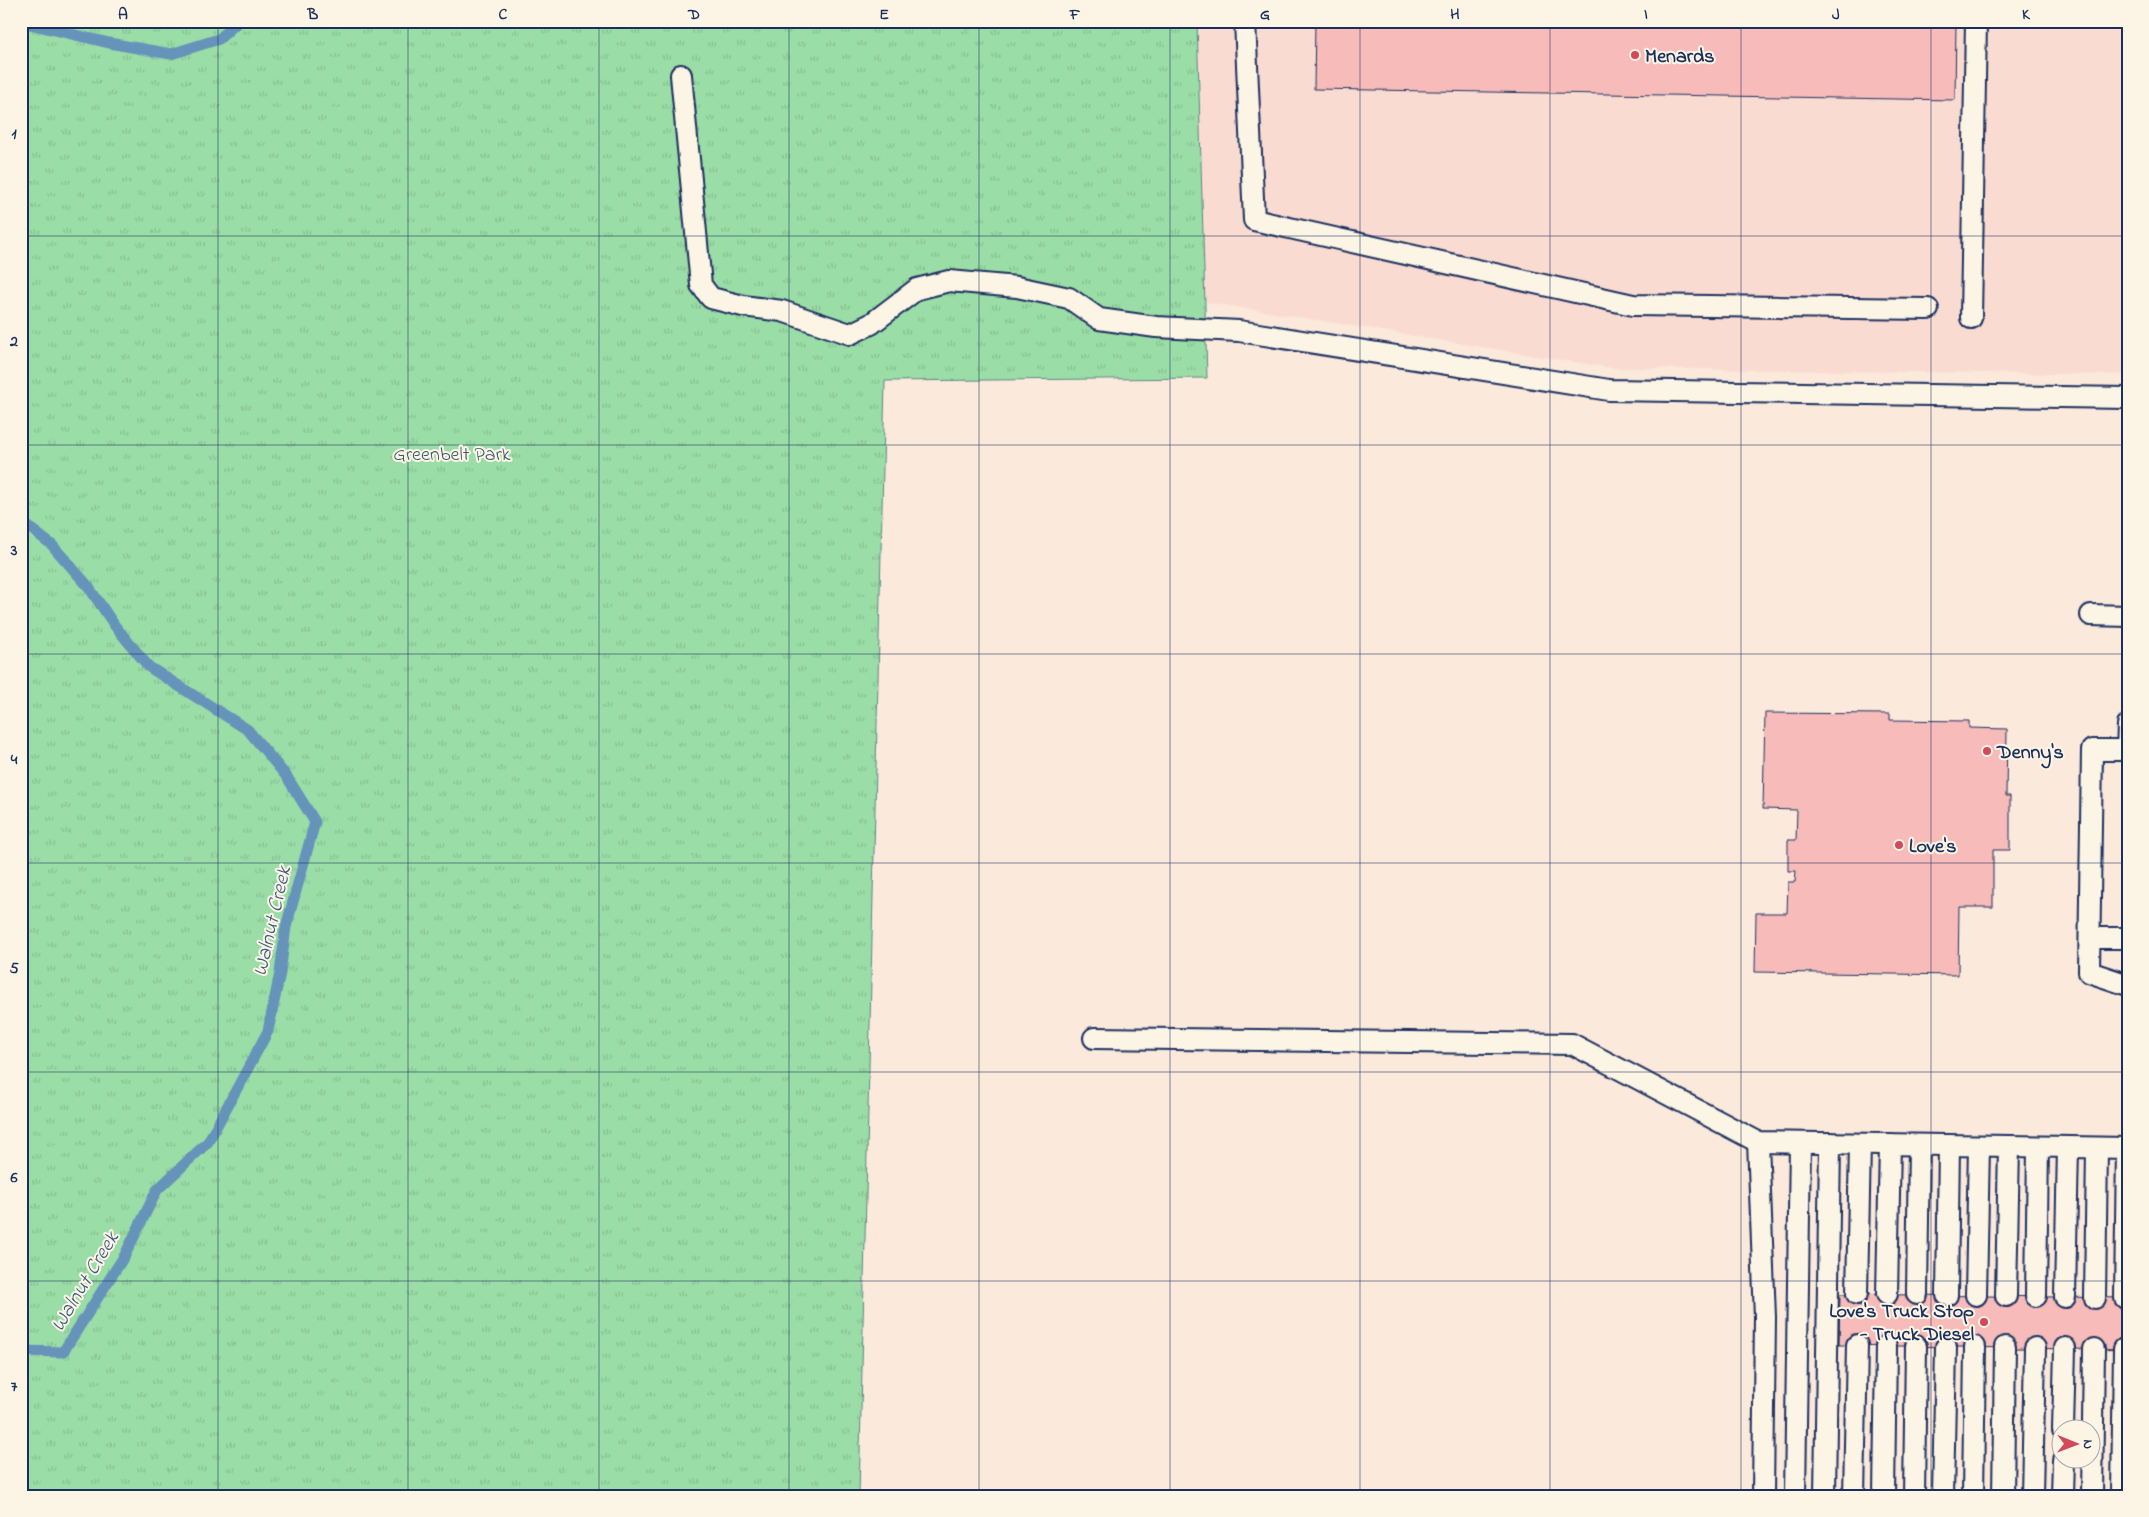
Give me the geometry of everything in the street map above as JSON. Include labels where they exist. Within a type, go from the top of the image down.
[{"type":"lane","points":[[1245,21],[1254,220],[1633,305],[1928,309]]},
{"type":"lane","points":[[1971,318],[1976,21]]},
{"type":"lane","points":[[681,75],[702,285],[711,298],[743,306],[782,311],[850,334],[871,324],[917,289],[949,281],[1018,286],[1069,298],[1099,319],[1156,328],[1239,331],[1609,390],[2128,398]]},
{"type":"lane","points":[[2091,614],[2128,616]]},
{"type":"lane","points":[[2128,724],[2127,750],[2092,750],[2089,972],[2128,984]]},
{"type":"lane","points":[[2090,938],[2128,938]]},
{"type":"lane","points":[[1094,1038],[1572,1044],[1758,1142],[2127,1148],[2124,1298]]},
{"type":"lane","points":[[1758,1142],[1765,1317],[1763,1496]]},
{"type":"lane","points":[[1795,1496],[1800,1143]]},
{"type":"lane","points":[[1825,1496],[1830,1143]]},
{"type":"lane","points":[[1858,1294],[1860,1144]]},
{"type":"lane","points":[[1887,1294],[1890,1144]]},
{"type":"lane","points":[[1917,1294],[1919,1145]]},
{"type":"lane","points":[[1947,1295],[1949,1145]]},
{"type":"lane","points":[[1976,1296],[1979,1146]]},
{"type":"lane","points":[[2006,1296],[2008,1146]]},
{"type":"lane","points":[[2036,1296],[2038,1147]]},
{"type":"lane","points":[[2065,1297],[2068,1147]]},
{"type":"lane","points":[[2095,1298],[2097,1148]]},
{"type":"lane","points":[[1854,1496],[1856,1345]]},
{"type":"lane","points":[[1884,1496],[1886,1346]]},
{"type":"lane","points":[[1914,1496],[1916,1346]]},
{"type":"lane","points":[[1943,1496],[1946,1347]]},
{"type":"lane","points":[[1973,1496],[1975,1347]]},
{"type":"lane","points":[[2003,1496],[2005,1347]]},
{"type":"lane","points":[[2032,1496],[2035,1348]]},
{"type":"lane","points":[[2063,1420],[2065,1348]]},
{"type":"lane","points":[[2092,1496],[2094,1349]]},
{"type":"lane","points":[[2122,1496],[2124,1350]]},
{"type":"lane","points":[[2062,1496],[2063,1470]]},
{"type":"shaded area","points":[[1197,21],[2128,21],[2128,375],[1611,368],[1205,302]]},
{"type":"green space","name":"Greenbelt Park","points":[[21,21],[1197,21],[1207,378],[885,381],[859,1496],[21,1496]]},
{"type":"building","name":"Menards","points":[[1315,21],[1956,21],[1955,100],[1314,89]]},
{"type":"building","name":"Love's","points":[[1765,713],[1890,714],[1890,720],[1969,721],[1969,728],[2007,729],[2006,796],[2010,796],[2010,850],[1993,850],[1993,907],[1959,907],[1958,975],[1755,972],[1756,913],[1787,913],[1788,882],[1795,882],[1796,871],[1788,871],[1788,840],[1796,840],[1797,810],[1763,809]]},
{"type":"building","name":"Love's Truck Stop - Truck Diesel","points":[[1840,1294],[2128,1298],[2128,1350],[1839,1345]]},
{"type":"waterway","name":"Walnut Creek","points":[[21,22],[109,43],[171,54],[219,39],[239,21]]},
{"type":"waterway","name":"Walnut Creek","points":[[21,521],[52,545],[88,586],[115,626],[149,667],[248,730],[287,777],[315,822],[286,927],[280,973],[268,1031],[208,1142],[157,1190],[125,1255],[63,1352],[21,1351]]},
{"type":"place","name":"Menards","points":[[1635,55]]},
{"type":"place","name":"Denny's","points":[[1987,751]]},
{"type":"place","name":"Love's","points":[[1899,845]]},
{"type":"place","name":"Love's Truck Stop - Truck Diesel","points":[[1984,1322]]}]
